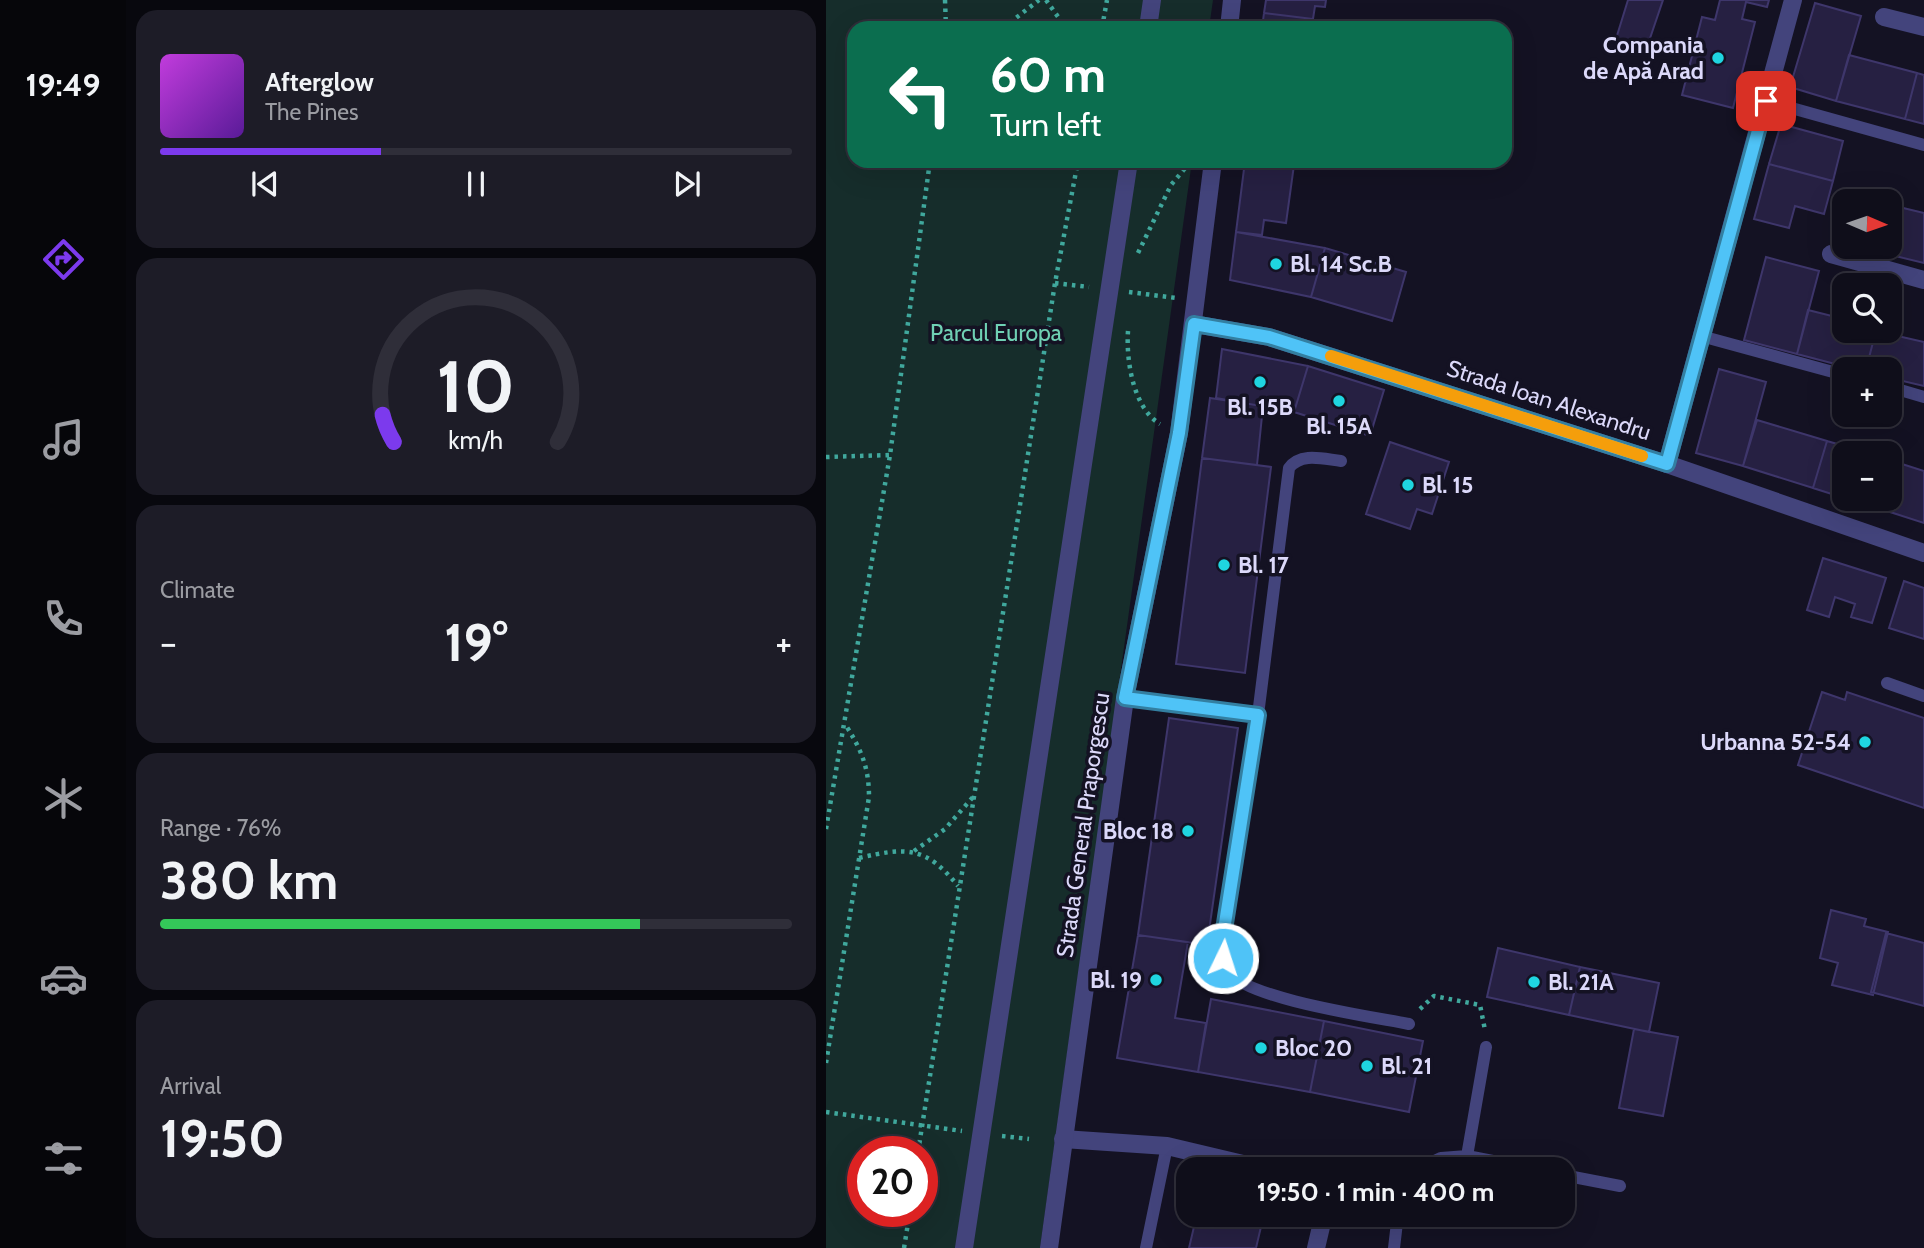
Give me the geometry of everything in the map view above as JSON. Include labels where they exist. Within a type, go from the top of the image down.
[{"type":"street","points":[[1149,21],[1152,0]]},
{"type":"street","points":[[1230,21],[1232,0]]},
{"type":"street","points":[[1667,464],[1793,0]]},
{"type":"street","points":[[1884,17],[1924,27]]},
{"type":"street","points":[[964,1248],[1128,168]]},
{"type":"street","name":"Strada General Praporgescu","points":[[1049,1248],[1125,698],[1179,433],[1212,168]]},
{"type":"street","points":[[1831,254],[1924,280]]},
{"type":"street","name":"Strada Ioan Alexandru","points":[[1194,324],[1269,337],[1667,464],[1924,553]]},
{"type":"street","points":[[1063,1139],[1167,1146],[1213,1157]]},
{"type":"street","points":[[1316,1248],[1321,1227]]},
{"type":"lane","points":[[1766,101],[1924,145]]},
{"type":"lane","points":[[1701,336],[1832,372]]},
{"type":"lane","points":[[1902,391],[1924,397]]},
{"type":"lane","points":[[1341,461],[1304,458],[1295,460],[1289,468],[1258,715],[1223,936],[1223,958],[1230,973],[1244,986],[1268,994],[1409,1024]]},
{"type":"lane","points":[[1887,683],[1924,695]]},
{"type":"lane","points":[[1125,698],[1258,715]]},
{"type":"lane","points":[[1467,1156],[1486,1047]]},
{"type":"lane","points":[[1146,1248],[1167,1146]]},
{"type":"lane","points":[[1454,1157],[1472,1157]]},
{"type":"lane","points":[[1575,1177],[1620,1186]]},
{"type":"lane","points":[[1394,1248],[1396,1227]]},
{"type":"path","points":[[945,0],[946,21]]},
{"type":"path","points":[[1012,21],[1039,0]]},
{"type":"path","points":[[1046,0],[1061,21]]},
{"type":"path","points":[[1103,21],[1107,0]]},
{"type":"path","points":[[826,829],[890,455],[929,168]]},
{"type":"path","points":[[920,1136],[1055,283],[1077,168]]},
{"type":"path","points":[[1138,254],[1171,186],[1186,168]]},
{"type":"path","points":[[1129,305],[1132,280]]},
{"type":"path","points":[[1055,283],[1109,289]]},
{"type":"path","points":[[1130,292],[1197,300]]},
{"type":"path","points":[[1128,318],[1127,343],[1139,397],[1155,421],[1179,433]]},
{"type":"path","points":[[826,457],[890,455]]},
{"type":"path","points":[[826,1063],[869,797],[869,772],[861,749],[844,722]]},
{"type":"path","points":[[859,858],[914,850],[952,823],[974,796]]},
{"type":"path","points":[[914,850],[937,864],[958,886]]},
{"type":"path","points":[[1409,1024],[1426,1001],[1434,996],[1471,1002],[1480,1005],[1485,1014],[1486,1047]]},
{"type":"path","points":[[826,1112],[980,1133]]},
{"type":"path","points":[[904,1248],[907,1227]]},
{"type":"green space","name":"Parcul Europa","points":[[826,0],[1213,0],[1210,21],[847,21],[847,168],[1191,168],[1040,1248],[826,1248]]},
{"type":"building","points":[[1266,0],[1326,0],[1325,7],[1315,6],[1313,19],[1264,13]]},
{"type":"building","points":[[1628,0],[1663,0],[1646,50],[1615,42]]},
{"type":"building","name":"Compania de Apă Arad","points":[[1720,0],[1769,0],[1767,7],[1746,2],[1742,19],[1755,22],[1733,108],[1682,95],[1702,17],[1715,20]]},
{"type":"building","points":[[1815,3],[1861,16],[1836,101],[1790,87]]},
{"type":"building","points":[[1264,13],[1313,19],[1313,21],[1263,21]]},
{"type":"building","points":[[1849,55],[1917,73],[1905,119],[1836,101]]},
{"type":"building","points":[[1917,73],[1924,75],[1924,124],[1905,119]]},
{"type":"building","points":[[1781,124],[1843,141],[1833,181],[1769,164]]},
{"type":"building","points":[[1769,164],[1833,181],[1824,214],[1795,206],[1789,228],[1754,219]]},
{"type":"building","points":[[1244,168],[1294,168],[1286,223],[1264,220],[1262,235],[1236,232]]},
{"type":"building","points":[[1902,208],[1924,213],[1924,263],[1902,258]]},
{"type":"building","name":"Bl. 14 Sc.B","points":[[1236,232],[1325,248],[1311,297],[1230,280]]},
{"type":"building","points":[[1325,248],[1406,272],[1392,321],[1311,297]]},
{"type":"building","points":[[1766,257],[1819,271],[1797,354],[1744,340]]},
{"type":"building","points":[[1808,310],[1832,316],[1832,343],[1873,343],[1869,357],[1832,357],[1832,363],[1797,354]]},
{"type":"building","points":[[1902,337],[1924,342],[1924,386],[1902,381],[1902,357],[1869,357],[1873,343],[1902,343]]},
{"type":"building","name":"Bl. 15B","points":[[1222,349],[1308,366],[1294,412],[1216,398]]},
{"type":"building","name":"Bl. 15A","points":[[1308,366],[1384,390],[1370,436],[1294,412]]},
{"type":"building","points":[[1719,369],[1766,382],[1743,466],[1696,453]]},
{"type":"building","points":[[1210,398],[1263,406],[1257,465],[1202,458]]},
{"type":"building","points":[[1757,420],[1827,441],[1813,488],[1743,466]]},
{"type":"building","points":[[1827,441],[1832,442],[1832,494],[1813,488]]},
{"type":"building","name":"Bl. 15","points":[[1390,442],[1449,462],[1432,514],[1417,509],[1410,529],[1366,514]]},
{"type":"building","name":"Bl. 17","points":[[1202,458],[1271,467],[1245,673],[1176,664]]},
{"type":"building","points":[[1902,464],[1924,471],[1924,523],[1887,511],[1902,511]]},
{"type":"building","points":[[1823,558],[1886,578],[1872,623],[1851,617],[1855,604],[1835,597],[1829,617],[1807,610]]},
{"type":"building","points":[[1904,581],[1924,588],[1924,639],[1889,628]]},
{"type":"building","name":"Urbanna 52-54","points":[[1822,692],[1845,700],[1847,692],[1924,718],[1924,808],[1798,765]]},
{"type":"building","name":"Bloc 18","points":[[1169,718],[1238,728],[1207,945],[1138,935]]},
{"type":"building","points":[[1831,910],[1866,919],[1864,926],[1888,932],[1873,995],[1832,985],[1838,963],[1820,958]]},
{"type":"building","points":[[1886,933],[1924,943],[1924,1006],[1871,992]]},
{"type":"building","name":"Bl. 19","points":[[1138,935],[1188,942],[1175,1018],[1206,1023],[1198,1072],[1117,1058]]},
{"type":"building","name":"Bl. 19","points":[[1138,935],[1188,942],[1175,1018],[1206,1023],[1198,1072],[1117,1058]]},
{"type":"building","name":"Bl. 21A","points":[[1498,948],[1580,967],[1569,1015],[1487,997]]},
{"type":"building","points":[[1580,967],[1659,983],[1649,1032],[1569,1015]]},
{"type":"building","name":"Bloc 20","points":[[1211,999],[1324,1021],[1310,1092],[1198,1072]]},
{"type":"building","name":"Bl. 21","points":[[1324,1021],[1423,1041],[1409,1112],[1310,1092]]},
{"type":"building","points":[[1634,1029],[1678,1037],[1663,1116],[1619,1108]]},
{"type":"building","points":[[1194,1227],[1261,1227],[1256,1248],[1189,1248]]},
{"type":"slow traffic","points":[[1331,356],[1642,456]]},
{"type":"place","name":"Compania de Apă Arad","points":[[1718,58]]},
{"type":"place","name":"Bl. 14 Sc.B","points":[[1276,264]]},
{"type":"place","name":"Bl. 15B","points":[[1260,382]]},
{"type":"place","name":"Bl. 15A","points":[[1339,401]]},
{"type":"place","name":"Bl. 15","points":[[1408,485]]},
{"type":"place","name":"Bl. 17","points":[[1224,565]]},
{"type":"place","name":"Urbanna 52-54","points":[[1865,742]]},
{"type":"place","name":"Bloc 18","points":[[1188,831]]},
{"type":"place","name":"Bl. 19","points":[[1156,980]]},
{"type":"place","name":"Bl. 21A","points":[[1534,982]]},
{"type":"place","name":"Bloc 20","points":[[1261,1048]]},
{"type":"place","name":"Bl. 21","points":[[1367,1066]]},
{"type":"route","points":[[1223,958],[1223,936],[1258,715],[1125,698],[1179,433],[1194,324],[1231,328],[1269,337],[1667,464],[1766,101]]}]
